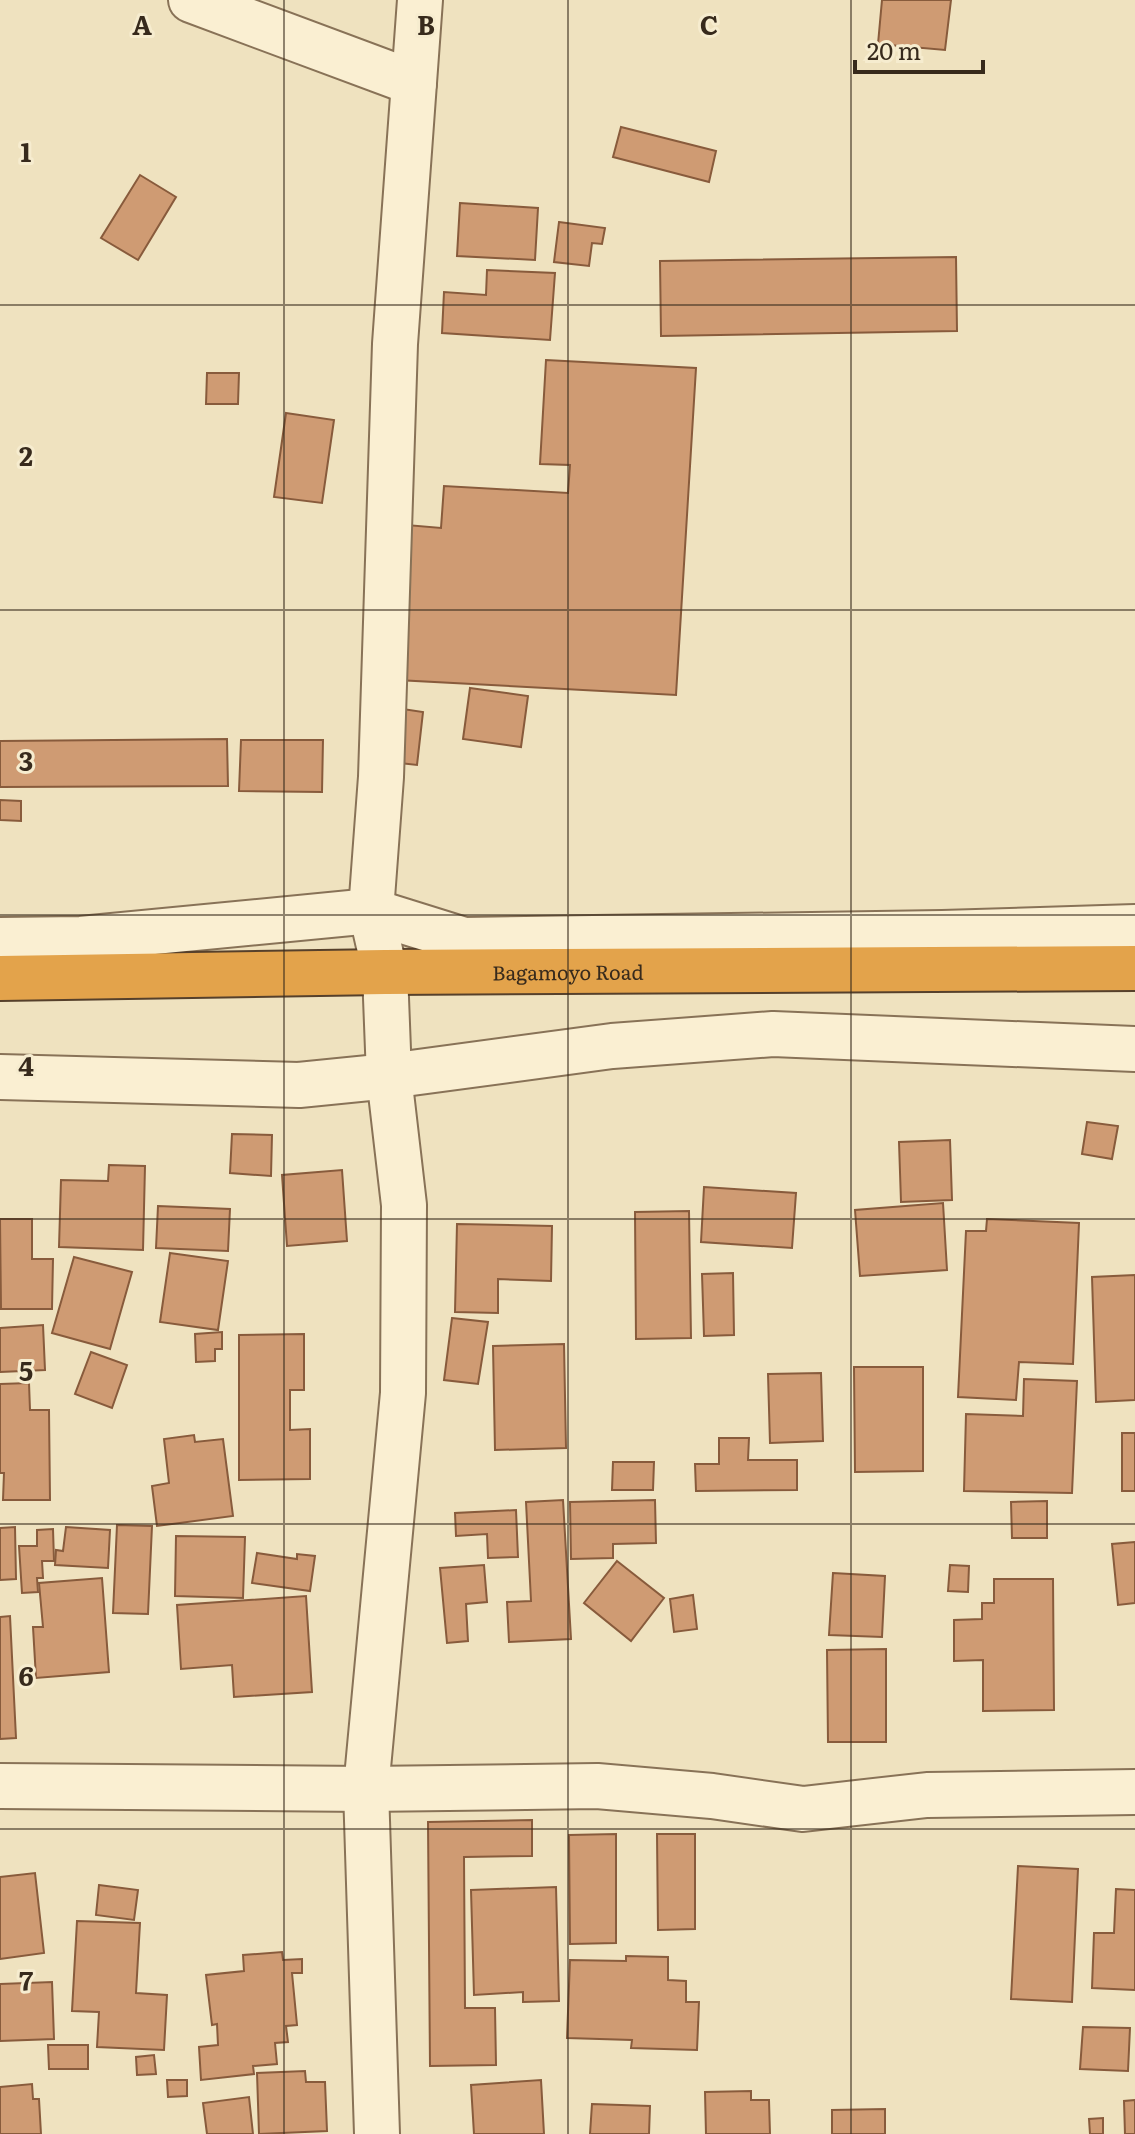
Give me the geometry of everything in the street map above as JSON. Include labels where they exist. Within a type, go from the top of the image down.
[{"type":"highway","name":"Bagamoyo Road","points":[[0,978],[385,972],[1135,968]]},
{"type":"street","points":[[191,0],[414,83]]},
{"type":"street","points":[[377,2134],[366,1789],[403,1393],[404,1205],[389,1076],[385,972],[371,911],[381,777],[395,344],[420,0]]},
{"type":"street","points":[[0,940],[81,939],[371,911],[464,940],[1135,927]]},
{"type":"street","points":[[0,1077],[299,1085],[612,1046],[773,1034],[1135,1049]]},
{"type":"street","points":[[0,1786],[366,1789],[597,1786],[712,1796],[803,1809],[927,1795],[1135,1792]]},
{"type":"building","points":[[882,0],[951,0],[945,50],[878,44]]},
{"type":"building","points":[[621,127],[716,151],[709,182],[613,157]]},
{"type":"building","points":[[140,175],[176,197],[138,260],[101,238]]},
{"type":"building","points":[[460,203],[538,208],[535,260],[457,256]]},
{"type":"building","points":[[559,222],[605,228],[602,244],[592,243],[589,266],[554,262]]},
{"type":"building","points":[[956,257],[957,331],[661,336],[660,261]]},
{"type":"building","points":[[487,270],[555,273],[550,340],[442,333],[444,292],[486,295]]},
{"type":"building","points":[[546,360],[696,368],[676,695],[397,680],[407,525],[441,528],[444,486],[568,493],[570,465],[540,464]]},
{"type":"building","points":[[207,373],[239,373],[238,404],[206,404]]},
{"type":"building","points":[[286,413],[334,420],[322,503],[274,497]]},
{"type":"building","points":[[470,688],[528,696],[521,747],[463,739]]},
{"type":"building","points":[[396,708],[423,712],[417,765],[391,762]]},
{"type":"building","points":[[227,739],[228,786],[0,787],[0,741]]},
{"type":"building","points":[[241,740],[323,740],[322,792],[239,791]]},
{"type":"building","points":[[0,800],[21,801],[21,821],[0,820]]},
{"type":"building","points":[[1087,1122],[1118,1126],[1112,1159],[1082,1154]]},
{"type":"building","points":[[232,1134],[272,1135],[271,1176],[230,1173]]},
{"type":"building","points":[[950,1140],[952,1200],[901,1202],[899,1142]]},
{"type":"building","points":[[109,1165],[145,1166],[143,1250],[59,1247],[61,1180],[108,1181]]},
{"type":"building","points":[[342,1170],[347,1241],[287,1246],[282,1175]]},
{"type":"building","points":[[704,1187],[796,1193],[792,1248],[701,1242]]},
{"type":"building","points":[[943,1203],[947,1270],[860,1276],[855,1210]]},
{"type":"building","points":[[158,1206],[230,1209],[228,1251],[156,1248]]},
{"type":"building","points":[[689,1211],[691,1338],[636,1339],[635,1212]]},
{"type":"building","points":[[0,1219],[32,1219],[32,1259],[53,1259],[52,1309],[1,1309]]},
{"type":"building","points":[[987,1219],[1079,1223],[1073,1364],[1019,1362],[1016,1400],[958,1397],[966,1231],[986,1231]]},
{"type":"building","points":[[457,1224],[552,1226],[551,1281],[498,1279],[498,1313],[455,1312]]},
{"type":"building","points":[[170,1253],[228,1261],[218,1330],[160,1322]]},
{"type":"building","points":[[74,1257],[132,1272],[110,1349],[52,1333]]},
{"type":"building","points":[[733,1273],[734,1335],[704,1336],[702,1274]]},
{"type":"building","points":[[1135,1275],[1135,1400],[1096,1402],[1092,1277]]},
{"type":"building","points":[[452,1318],[488,1322],[478,1384],[444,1380]]},
{"type":"building","points":[[43,1325],[45,1370],[0,1372],[0,1328]]},
{"type":"building","points":[[222,1332],[222,1349],[215,1349],[215,1361],[196,1362],[195,1334]]},
{"type":"building","points":[[304,1334],[304,1390],[290,1390],[290,1430],[310,1429],[310,1479],[239,1480],[239,1335]]},
{"type":"building","points":[[564,1344],[566,1448],[495,1450],[493,1346]]},
{"type":"building","points":[[91,1352],[127,1365],[112,1408],[75,1394]]},
{"type":"building","points":[[854,1367],[923,1367],[923,1471],[855,1472]]},
{"type":"building","points":[[821,1373],[823,1441],[770,1443],[768,1374]]},
{"type":"building","points":[[1024,1379],[1077,1381],[1072,1493],[964,1491],[966,1414],[1023,1416]]},
{"type":"building","points":[[29,1383],[30,1410],[49,1410],[50,1500],[3,1500],[0,1384]]},
{"type":"building","points":[[1122,1433],[1135,1433],[1135,1491],[1122,1491]]},
{"type":"building","points":[[194,1435],[195,1442],[223,1439],[233,1516],[157,1526],[152,1486],[169,1483],[164,1439]]},
{"type":"building","points":[[719,1438],[749,1438],[748,1460],[797,1460],[797,1490],[696,1491],[695,1464],[719,1464]]},
{"type":"building","points":[[613,1462],[654,1462],[653,1490],[612,1490]]},
{"type":"building","points":[[563,1500],[571,1639],[509,1642],[507,1602],[531,1601],[526,1502]]},
{"type":"building","points":[[655,1500],[656,1543],[613,1544],[613,1558],[571,1559],[570,1502]]},
{"type":"building","points":[[1047,1501],[1047,1538],[1012,1538],[1011,1502]]},
{"type":"building","points":[[516,1510],[518,1557],[488,1558],[487,1534],[456,1536],[455,1513]]},
{"type":"building","points":[[117,1525],[152,1526],[148,1614],[113,1613]]},
{"type":"building","points":[[15,1527],[16,1579],[0,1580],[0,1528]]},
{"type":"building","points":[[66,1527],[110,1530],[108,1568],[55,1565],[56,1550],[63,1551]]},
{"type":"building","points":[[53,1529],[54,1561],[42,1561],[43,1578],[37,1578],[38,1592],[22,1593],[19,1546],[37,1546],[37,1530]]},
{"type":"building","points":[[176,1536],[245,1537],[243,1598],[175,1596]]},
{"type":"building","points":[[1135,1542],[1135,1603],[1118,1605],[1112,1544]]},
{"type":"building","points":[[257,1553],[297,1559],[297,1554],[315,1556],[310,1591],[252,1583]]},
{"type":"building","points":[[617,1561],[664,1598],[631,1641],[584,1603]]},
{"type":"building","points":[[484,1565],[487,1602],[466,1604],[468,1641],[447,1643],[440,1568]]},
{"type":"building","points":[[950,1565],[969,1566],[968,1592],[948,1591]]},
{"type":"building","points":[[833,1573],[885,1576],[882,1637],[829,1635]]},
{"type":"building","points":[[102,1578],[109,1672],[36,1678],[33,1627],[43,1627],[39,1583]]},
{"type":"building","points":[[994,1579],[1053,1579],[1054,1710],[983,1711],[983,1660],[954,1661],[954,1620],[982,1619],[982,1603],[994,1603]]},
{"type":"building","points":[[693,1595],[697,1629],[674,1632],[670,1599]]},
{"type":"building","points":[[306,1596],[312,1692],[234,1697],[232,1665],[181,1669],[177,1605]]},
{"type":"building","points":[[10,1616],[16,1738],[0,1739],[0,1617]]},
{"type":"building","points":[[886,1649],[886,1742],[828,1742],[827,1650]]},
{"type":"building","points":[[532,1820],[532,1856],[464,1857],[465,2008],[495,2008],[496,2065],[430,2066],[428,1822]]},
{"type":"building","points":[[616,1834],[616,1943],[570,1944],[569,1835]]},
{"type":"building","points":[[657,1834],[695,1834],[695,1929],[658,1930]]},
{"type":"building","points":[[1018,1866],[1078,1869],[1072,2002],[1011,1999]]},
{"type":"building","points":[[35,1873],[44,1953],[0,1959],[0,1877]]},
{"type":"building","points":[[99,1885],[138,1890],[134,1920],[96,1915]]},
{"type":"building","points":[[556,1887],[559,2001],[523,2002],[523,1992],[474,1995],[471,1890]]},
{"type":"building","points":[[1116,1889],[1135,1890],[1135,1990],[1092,1988],[1094,1933],[1114,1933]]},
{"type":"building","points":[[77,1921],[140,1923],[136,1993],[167,1995],[164,2050],[97,2047],[99,2012],[72,2011]]},
{"type":"building","points":[[282,1952],[283,1960],[302,1959],[302,1973],[292,1973],[297,2025],[286,2026],[288,2042],[275,2043],[277,2064],[253,2066],[254,2074],[201,2080],[199,2047],[218,2045],[217,2024],[212,2025],[206,1975],[244,1971],[243,1955]]},
{"type":"building","points":[[626,1956],[668,1957],[668,1980],[686,1981],[686,2002],[699,2002],[697,2050],[631,2048],[632,2040],[567,2038],[570,1960],[626,1961]]},
{"type":"building","points":[[52,1982],[54,2039],[0,2041],[0,1984]]},
{"type":"building","points":[[1083,2027],[1130,2028],[1128,2071],[1080,2069]]},
{"type":"building","points":[[48,2045],[88,2045],[88,2069],[49,2069]]},
{"type":"building","points":[[154,2055],[156,2074],[137,2075],[136,2057]]},
{"type":"building","points":[[305,2071],[306,2082],[325,2082],[327,2131],[259,2134],[257,2073]]},
{"type":"building","points":[[167,2080],[187,2080],[187,2096],[168,2097]]},
{"type":"building","points":[[541,2080],[544,2134],[474,2134],[471,2085]]},
{"type":"building","points":[[32,2084],[33,2099],[39,2099],[41,2134],[0,2134],[0,2087]]},
{"type":"building","points":[[751,2091],[751,2100],[769,2100],[770,2134],[706,2134],[705,2092]]},
{"type":"building","points":[[249,2097],[253,2134],[207,2134],[203,2103]]},
{"type":"building","points":[[1135,2100],[1135,2134],[1125,2134],[1124,2101]]},
{"type":"building","points":[[592,2104],[650,2106],[649,2134],[590,2134]]},
{"type":"building","points":[[885,2109],[885,2134],[832,2134],[832,2110]]},
{"type":"building","points":[[1103,2118],[1103,2134],[1090,2134],[1089,2119]]}]
